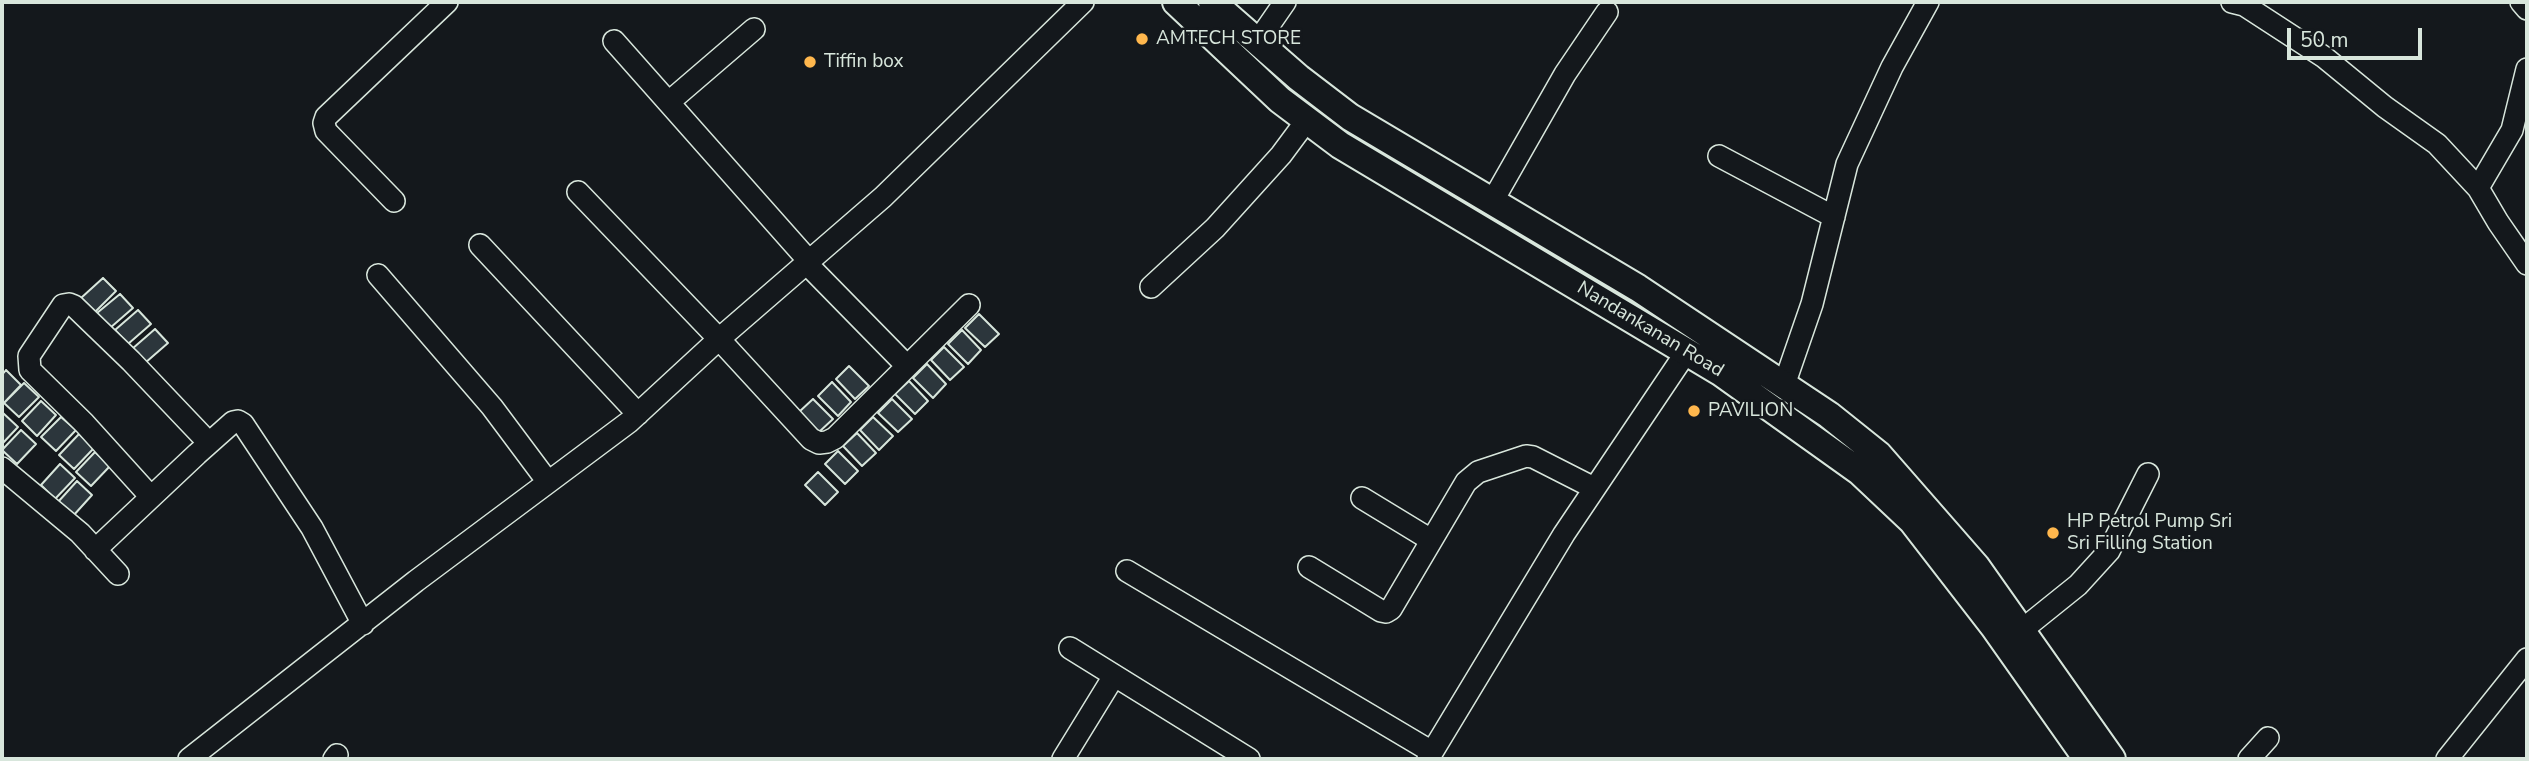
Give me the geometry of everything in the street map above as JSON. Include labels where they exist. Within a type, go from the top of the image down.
[{"type":"main road","name":"Nandankanan Road","points":[[1176,2],[1280,100],[1351,152],[1687,351],[1860,472],[1912,521],[1994,627],[2087,759]]},
{"type":"main road","name":"Nandankanan Road","points":[[1212,2],[1299,78],[1350,117],[1648,294],[1829,415],[1879,455],[1976,566],[2112,759]]},
{"type":"main road","points":[[1633,318],[1648,294]]},
{"type":"street","points":[[394,201],[326,131],[324,123],[327,117],[447,2]]},
{"type":"street","points":[[189,759],[416,581],[638,414],[719,339],[892,188],[1083,2]]},
{"type":"street","points":[[1258,41],[1285,2]]},
{"type":"street","points":[[1784,385],[1812,304],[1847,164],[1892,67],[1928,2]]},
{"type":"street","points":[[2232,2],[2244,5],[2323,57],[2385,107],[2437,144],[2478,188],[2527,264]]},
{"type":"street","points":[[2521,2],[2527,9]]},
{"type":"street","points":[[1492,202],[1565,74],[1607,12]]},
{"type":"street","points":[[669,102],[754,30]]},
{"type":"street","points":[[614,41],[808,263],[907,366]]},
{"type":"street","points":[[2478,188],[2512,130],[2527,69]]},
{"type":"street","points":[[1151,287],[1215,228],[1281,155],[1307,120]]},
{"type":"street","points":[[1719,156],[1834,216]]},
{"type":"street","points":[[578,192],[811,439],[819,443],[835,438],[969,305]]},
{"type":"street","points":[[480,245],[638,414]]},
{"type":"street","points":[[378,275],[492,407],[548,482]]},
{"type":"street","points":[[151,497],[84,423],[30,370],[29,356],[63,305],[69,303],[74,306],[209,443]]},
{"type":"street","points":[[1127,571],[1430,755],[1564,534],[1687,351]]},
{"type":"street","points":[[95,550],[233,422],[243,424],[312,528],[363,625]]},
{"type":"street","points":[[1309,567],[1386,612],[1391,609],[1472,476],[1526,456],[1541,459],[1594,488]]},
{"type":"street","points":[[3,472],[79,533],[118,574]]},
{"type":"street","points":[[2022,630],[2078,585],[2109,551],[2148,474]]},
{"type":"street","points":[[1362,498],[1431,540]]},
{"type":"street","points":[[1070,648],[1249,759]]},
{"type":"street","points":[[2447,759],[2527,659]]},
{"type":"street","points":[[1063,759],[1114,676]]},
{"type":"street","points":[[2249,759],[2268,738]]},
{"type":"building","points":[[103,278],[116,291],[95,312],[81,298]]},
{"type":"building","points":[[120,294],[133,308],[110,328],[97,313]]},
{"type":"building","points":[[138,310],[151,324],[128,344],[115,330]]},
{"type":"building","points":[[979,314],[999,334],[985,347],[965,328]]},
{"type":"building","points":[[155,329],[168,343],[145,363],[132,349]]},
{"type":"building","points":[[962,330],[981,350],[968,364],[948,344]]},
{"type":"building","points":[[944,347],[964,367],[950,380],[931,360]]},
{"type":"building","points":[[927,364],[946,384],[933,398],[913,378]]},
{"type":"building","points":[[849,366],[869,386],[855,399],[836,379]]},
{"type":"building","points":[[6,370],[21,385],[2,405],[2,375]]},
{"type":"building","points":[[909,381],[928,401],[915,414],[895,394]]},
{"type":"building","points":[[832,382],[851,402],[838,416],[818,396]]},
{"type":"building","points":[[24,383],[39,397],[19,417],[4,403]]},
{"type":"building","points":[[813,399],[833,419],[819,432],[799,412]]},
{"type":"building","points":[[892,399],[912,419],[898,432],[878,413]]},
{"type":"building","points":[[41,401],[56,415],[37,436],[22,421]]},
{"type":"building","points":[[2,414],[18,427],[2,444]]},
{"type":"building","points":[[61,417],[76,430],[56,451],[41,437]]},
{"type":"building","points":[[873,417],[893,436],[879,450],[860,430]]},
{"type":"building","points":[[21,430],[36,444],[17,464],[2,450]]},
{"type":"building","points":[[857,433],[876,453],[862,466],[843,446]]},
{"type":"building","points":[[79,434],[94,448],[74,469],[59,455]]},
{"type":"building","points":[[838,451],[858,471],[845,484],[825,464]]},
{"type":"building","points":[[95,452],[110,466],[91,486],[76,472]]},
{"type":"building","points":[[60,464],[75,478],[55,499],[41,485]]},
{"type":"building","points":[[818,472],[838,492],[825,505],[805,485]]},
{"type":"building","points":[[77,481],[92,495],[73,516],[58,502]]},
{"type":"place","name":"AMTECH STORE","points":[[1142,39]]},
{"type":"place","name":"Tiffin box","points":[[810,62]]},
{"type":"place","name":"PAVILION","points":[[1694,411]]},
{"type":"place","name":"HP Petrol Pump Sri Sri Filling Station","points":[[2053,533]]}]
